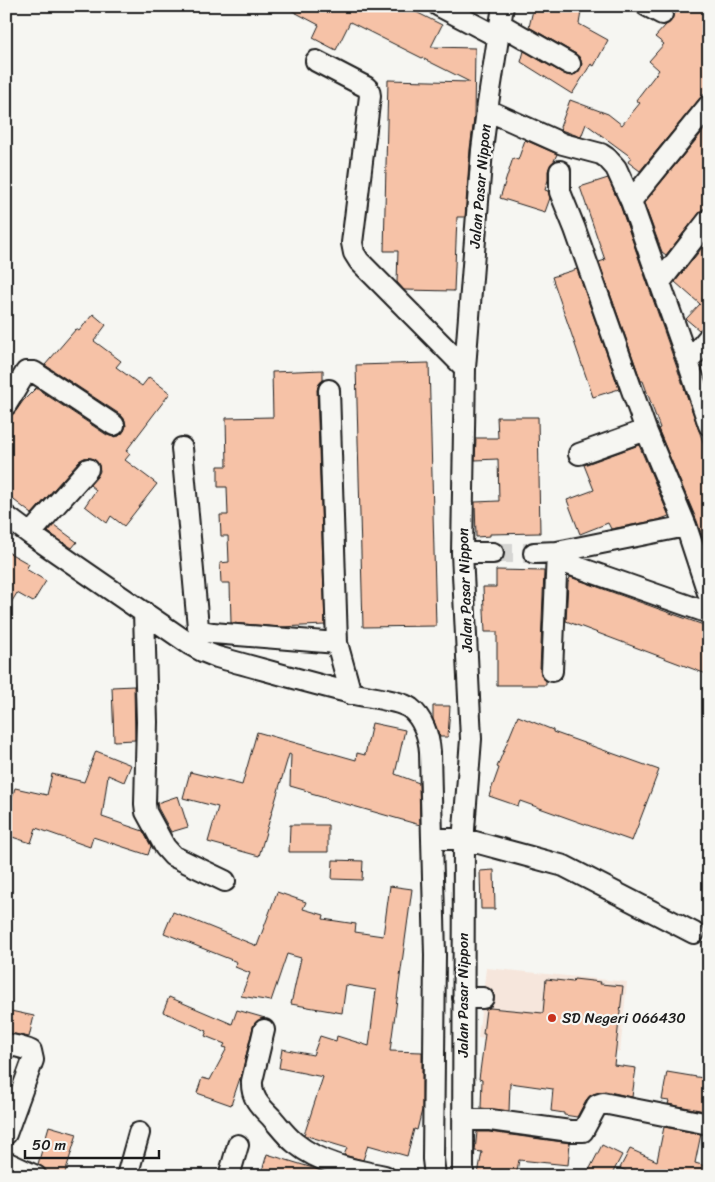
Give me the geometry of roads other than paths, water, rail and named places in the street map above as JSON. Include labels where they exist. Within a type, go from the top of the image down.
[{"type":"street","points":[[439,6],[501,22],[570,64]]},
{"type":"street","name":"Jalan Pasar Nippon","points":[[464,1176],[464,1120],[473,998],[464,839],[472,739],[462,553],[465,368],[482,150],[501,22]]},
{"type":"street","points":[[316,61],[369,90],[370,96],[352,243],[354,252],[359,261],[465,368]]},
{"type":"street","points":[[631,201],[709,105]]},
{"type":"street","points":[[487,110],[563,144],[601,154],[616,168],[631,201],[709,425]]},
{"type":"street","points":[[560,171],[560,192],[575,229],[646,430],[686,526],[709,596]]},
{"type":"street","points":[[660,282],[709,219]]},
{"type":"street","points":[[688,362],[709,337]]},
{"type":"street","points":[[6,405],[26,372],[34,372],[114,425]]},
{"type":"street","points":[[330,390],[337,643],[351,694]]},
{"type":"street","points":[[579,454],[646,430]]},
{"type":"street","points":[[182,448],[198,627],[200,630],[213,633],[337,643]]},
{"type":"street","points":[[30,534],[88,469]]},
{"type":"street","points":[[8,523],[30,534],[202,651],[217,657],[351,694],[403,704],[420,719],[429,742],[436,955],[434,1176]]},
{"type":"street","points":[[557,556],[686,526]]},
{"type":"street","points":[[462,553],[493,553]]},
{"type":"street","points":[[534,553],[557,556],[709,613]]},
{"type":"street","points":[[552,671],[557,556]]},
{"type":"street","points":[[144,612],[147,722],[146,812],[165,847],[173,856],[225,881]]},
{"type":"street","points":[[432,839],[464,839],[564,866],[694,933]]},
{"type":"street","points":[[264,1030],[252,1081],[255,1100],[293,1142],[312,1155],[341,1167],[385,1176]]},
{"type":"street","points":[[6,1044],[29,1050],[33,1060],[6,1134]]},
{"type":"street","points":[[464,1120],[490,1120],[570,1131],[583,1131],[597,1105],[603,1103],[709,1124]]},
{"type":"street","points":[[127,1176],[139,1134]]},
{"type":"street","points":[[229,1176],[238,1145]]},
{"type":"street","points":[[6,1162],[36,1176]]},
{"type":"tunnel","points":[[493,553],[534,553]]},
{"type":"place","name":"SD Negeri 066430","points":[[552,1018]]}]
